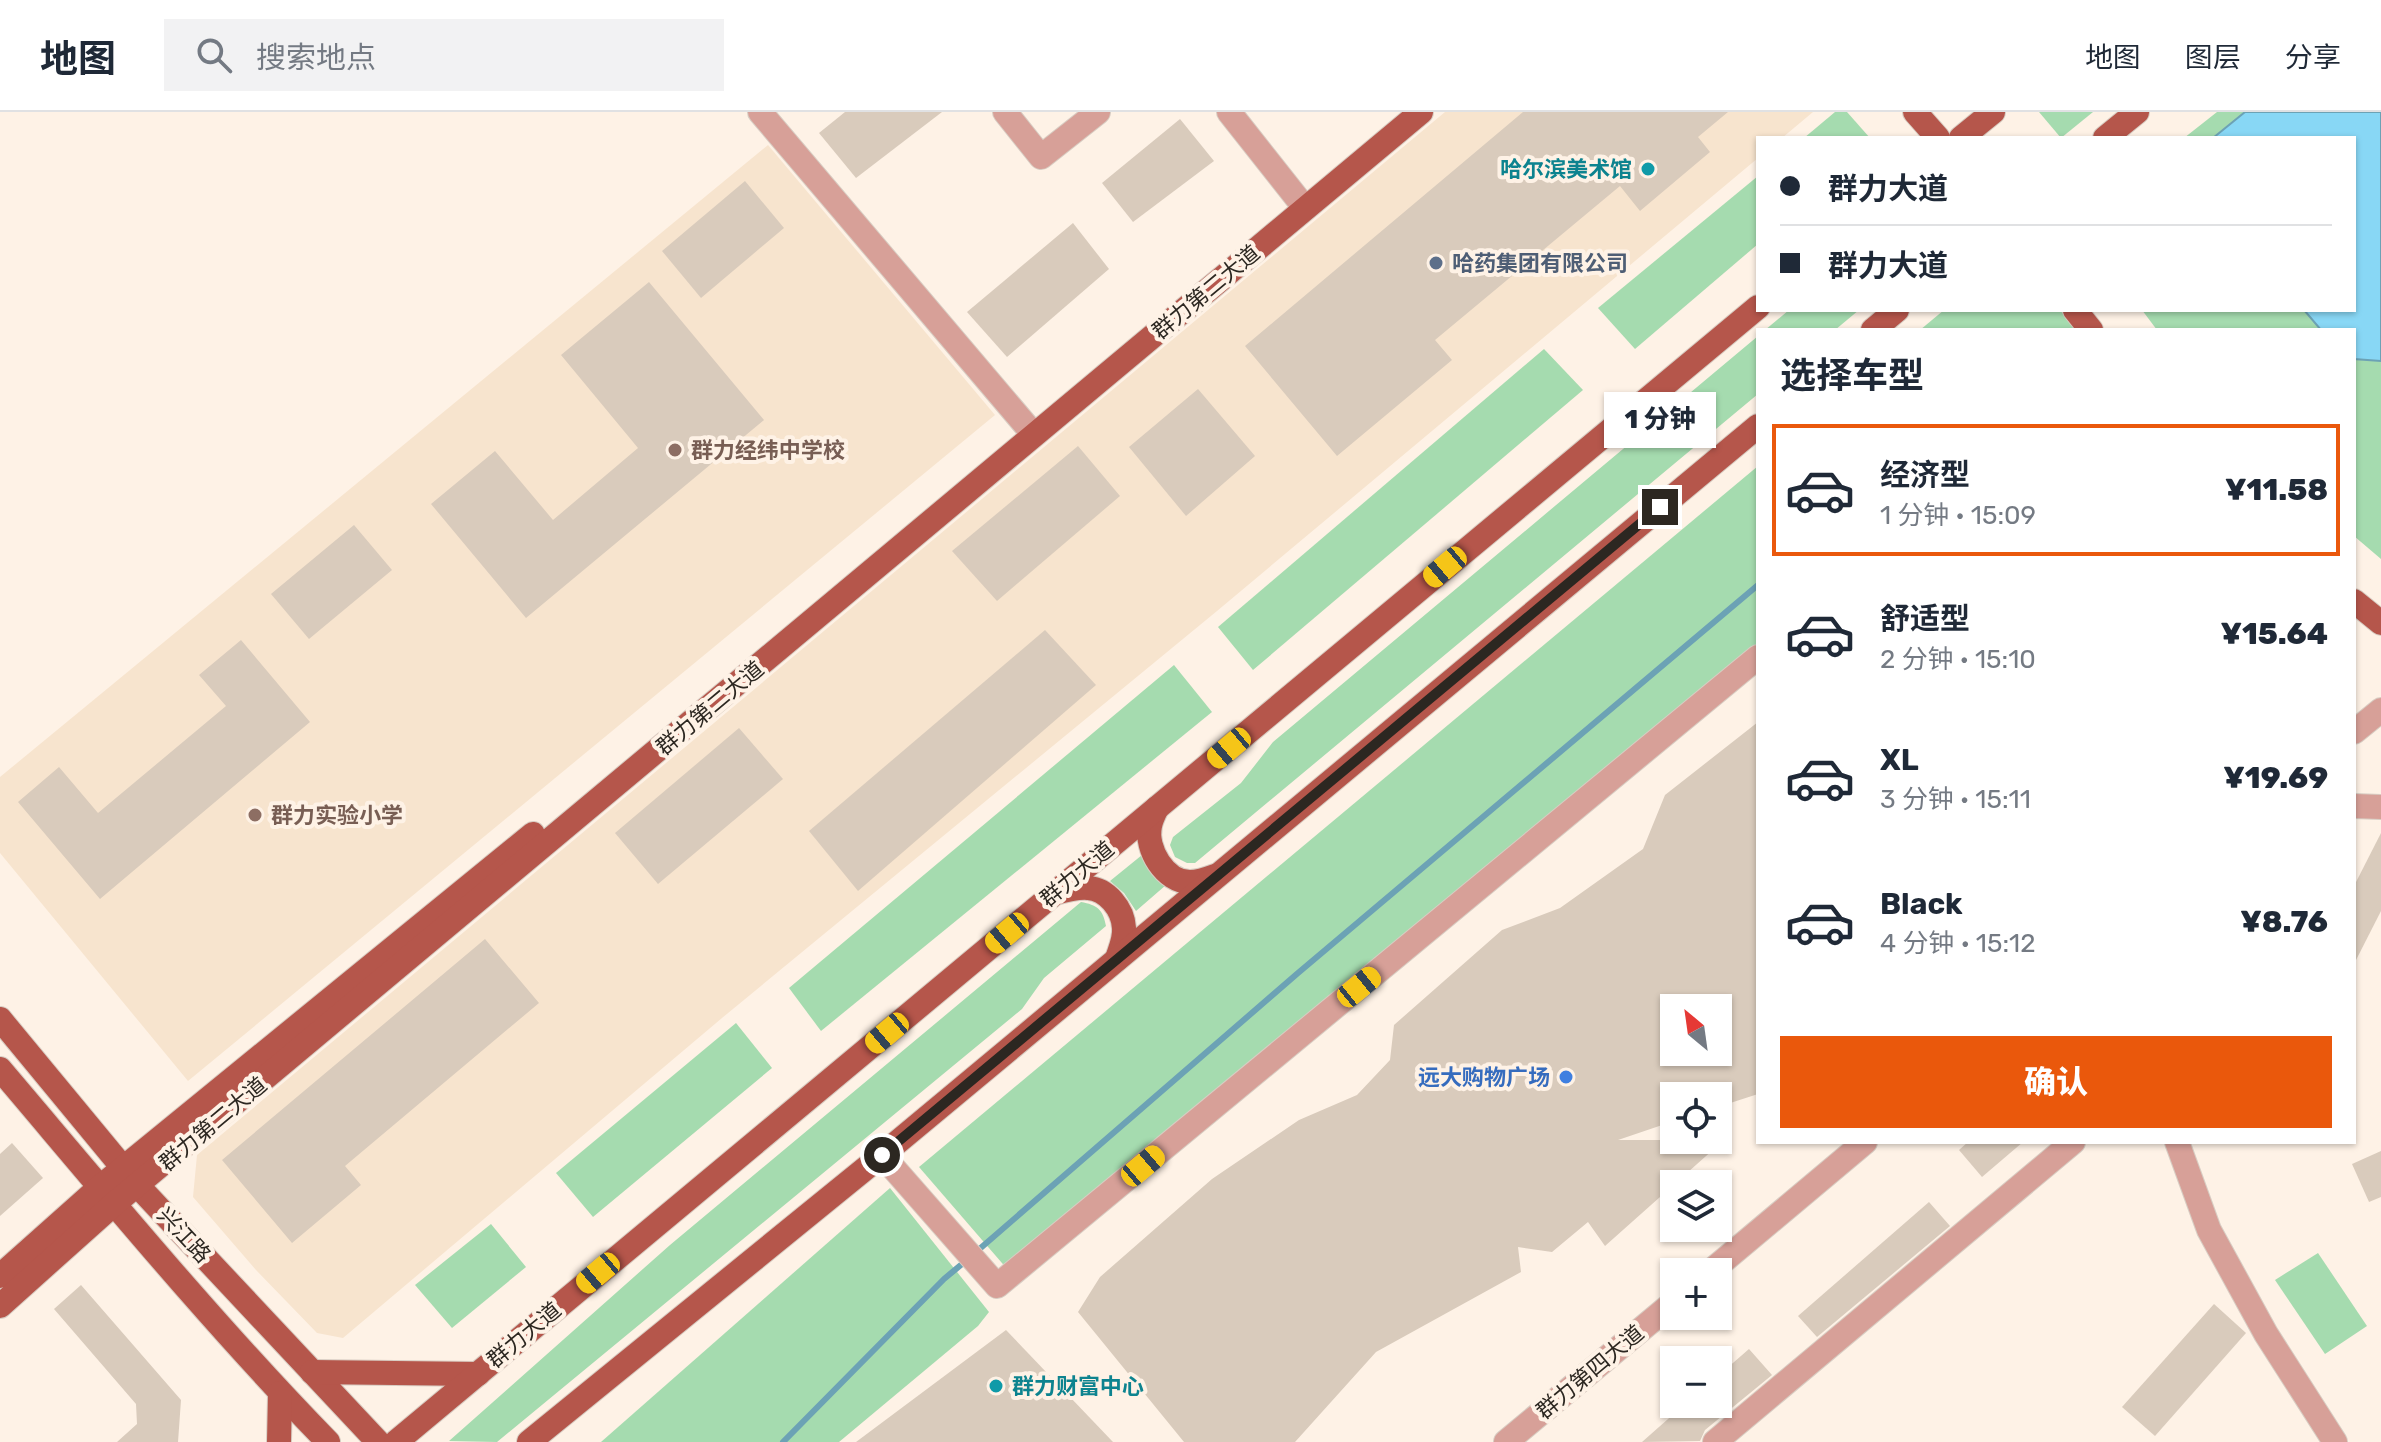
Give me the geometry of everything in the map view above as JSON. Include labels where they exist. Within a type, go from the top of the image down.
[{"type":"main road","name":"群力第二大道","points":[[131,1177],[1029,429],[1397,112]]},
{"type":"main road","name":"群力第二大道","points":[[0,1276],[131,1177],[1421,112]]},
{"type":"main road","points":[[1915,112],[1936,136]]},
{"type":"main road","points":[[1963,136],[1993,112]]},
{"type":"main road","points":[[2107,136],[2137,112]]},
{"type":"main road","name":"群力大道","points":[[396,1442],[1756,309]]},
{"type":"main road","points":[[1875,328],[1895,312]]},
{"type":"main road","points":[[2077,312],[2089,328]]},
{"type":"main road","points":[[534,1440],[882,1155],[1756,428]]},
{"type":"main road","points":[[2356,603],[2381,623]]},
{"type":"main road","points":[[1157,808],[1149,837],[1156,856],[1170,875],[1180,881],[1191,882],[1219,875]]},
{"type":"main road","points":[[1055,893],[1088,888],[1099,890],[1115,904],[1124,927],[1124,940],[1117,959]]},
{"type":"main road","name":"兴江路","points":[[0,1019],[131,1177],[378,1442]]},
{"type":"main road","name":"兴江路","points":[[0,1069],[280,1393],[328,1442]]},
{"type":"main road","name":"群力第二大道","points":[[0,1306],[107,1196]]},
{"type":"main road","points":[[312,1372],[478,1374]]},
{"type":"main road","points":[[279,1442],[280,1393]]},
{"type":"street","points":[[760,112],[1029,429]]},
{"type":"street","points":[[1005,112],[1041,157],[1098,112]]},
{"type":"street","points":[[1229,112],[1297,198]]},
{"type":"street","points":[[882,1155],[997,1286],[1756,659]]},
{"type":"street","points":[[2356,730],[2381,710]]},
{"type":"street","points":[[2356,806],[2381,807]]},
{"type":"street","points":[[1727,1258],[1863,1144]]},
{"type":"street","points":[[1715,1442],[2071,1144]]},
{"type":"street","points":[[2178,1144],[2209,1230],[2266,1334],[2335,1442]]},
{"type":"street","name":"群力第四大道","points":[[1506,1442],[1660,1314]]},
{"type":"shaded area","points":[[1445,112],[1813,112],[1784,136],[1756,136],[1756,160],[1217,611],[722,1018],[343,1338],[317,1333],[256,1270],[193,1197],[197,1155]]},
{"type":"shaded area","points":[[768,145],[995,415],[188,1081],[0,853],[0,777]]},
{"type":"green space","points":[[1835,112],[1847,112],[1868,136],[1806,136]]},
{"type":"green space","points":[[2039,112],[2093,112],[2063,136],[2059,136]]},
{"type":"green space","points":[[2217,112],[2381,112],[2381,559],[2356,538],[2356,328],[2156,328],[2144,312],[2356,312],[2356,136],[2187,136]]},
{"type":"green space","points":[[1756,178],[1756,246],[1635,349],[1598,308]]},
{"type":"green space","points":[[1787,312],[1857,312],[1837,328],[1767,328]]},
{"type":"green space","points":[[1942,312],[2062,312],[2074,328],[1922,328]]},
{"type":"green space","points":[[1756,338],[1756,396],[1195,863],[1175,857],[1170,845],[1173,837],[1241,783],[1273,742]]},
{"type":"green space","points":[[1544,349],[1583,390],[1253,670],[1218,627]]},
{"type":"green space","points":[[1756,468],[1756,651],[1008,1270],[919,1167]]},
{"type":"green space","points":[[1174,665],[1212,712],[821,1031],[789,988]]},
{"type":"green space","points":[[1142,855],[1166,885],[1136,911],[1124,893],[1110,881]]},
{"type":"green space","points":[[1081,902],[1098,909],[1106,926],[1044,978],[1022,1009],[497,1442],[449,1441],[670,1245]]},
{"type":"green space","points":[[736,1023],[772,1068],[593,1217],[556,1173]]},
{"type":"green space","points":[[890,1188],[989,1312],[978,1326],[839,1442],[601,1442]]},
{"type":"green space","points":[[491,1224],[526,1267],[452,1328],[415,1285]]},
{"type":"green space","points":[[2318,1253],[2367,1326],[2325,1354],[2275,1280]]},
{"type":"water","points":[[2245,112],[2381,112],[2381,361],[2356,359],[2356,328],[2319,328],[2306,312],[2356,312],[2356,136],[2215,136]]},
{"type":"building","points":[[845,112],[942,112],[856,178],[819,133]]},
{"type":"building","name":"哈药集团有限公司","points":[[1523,112],[1728,112],[1698,137],[1710,152],[1640,211],[1620,186],[1435,340],[1452,360],[1337,456],[1245,346]]},
{"type":"building","points":[[1180,119],[1214,161],[1133,222],[1102,183]]},
{"type":"building","points":[[745,181],[784,228],[701,298],[662,251]]},
{"type":"building","points":[[1073,223],[1109,269],[1007,357],[967,312]]},
{"type":"building","points":[[649,282],[764,420],[526,618],[431,504],[495,451],[553,520],[638,448],[561,355]]},
{"type":"building","points":[[1198,389],[1255,456],[1186,516],[1129,447]]},
{"type":"building","points":[[1078,446],[1120,496],[997,601],[952,551]]},
{"type":"building","points":[[354,525],[392,570],[309,639],[271,594]]},
{"type":"building","points":[[1045,630],[1096,685],[858,891],[809,831]]},
{"type":"building","points":[[241,640],[310,722],[100,899],[18,802],[59,767],[98,813],[226,706],[199,675]]},
{"type":"building","name":"远大购物广场","points":[[1756,724],[1756,1095],[1732,1102],[1732,1082],[1660,1082],[1660,1126],[1618,1140],[1660,1140],[1660,1154],[1708,1154],[1690,1170],[1660,1170],[1660,1197],[1605,1246],[1588,1222],[1552,1252],[1518,1247],[1521,1272],[1376,1352],[1295,1442],[1184,1442],[1078,1312],[1100,1277],[1212,1179],[1299,1120],[1357,1095],[1390,1060],[1394,1025],[1502,930],[1560,908],[1643,849],[1665,795]]},
{"type":"building","points":[[739,728],[783,779],[658,884],[615,833]]},
{"type":"building","points":[[2381,833],[2381,911],[2356,960],[2356,882]]},
{"type":"building","points":[[485,939],[539,1003],[345,1166],[361,1185],[292,1243],[222,1160]]},
{"type":"building","points":[[12,1143],[43,1178],[0,1216],[0,1154]]},
{"type":"building","points":[[1966,1144],[2021,1144],[1982,1177],[1959,1150]]},
{"type":"building","points":[[2381,1151],[2381,1197],[2369,1202],[2352,1164]]},
{"type":"building","points":[[1929,1202],[1950,1226],[1817,1337],[1798,1316]]},
{"type":"building","points":[[81,1285],[181,1400],[178,1442],[117,1442],[137,1424],[136,1404],[54,1309]]},
{"type":"building","points":[[2214,1304],[2246,1333],[2155,1436],[2122,1407]]},
{"type":"building","name":"群力财富中心","points":[[1006,1330],[1113,1442],[856,1442]]},
{"type":"building","points":[[1749,1349],[1772,1375],[1732,1408],[1732,1364]]},
{"type":"building","points":[[1669,1418],[1720,1418],[1705,1430],[1700,1441],[1642,1442]]},
{"type":"waterway","points":[[976,1252],[1298,973],[1756,587]]},
{"type":"waterway","points":[[783,1442],[944,1279],[968,1259]]},
{"type":"place","name":"哈尔滨美术馆","points":[[1648,169]]},
{"type":"place","name":"哈药集团有限公司","points":[[1436,263]]},
{"type":"place","name":"群力经纬中学校","points":[[675,450]]},
{"type":"place","name":"群力实验小学","points":[[255,815]]},
{"type":"place","name":"远大购物广场","points":[[1566,1077]]},
{"type":"place","name":"群力财富中心","points":[[996,1386]]},
{"type":"route","points":[[882,1155],[1660,507]]}]
